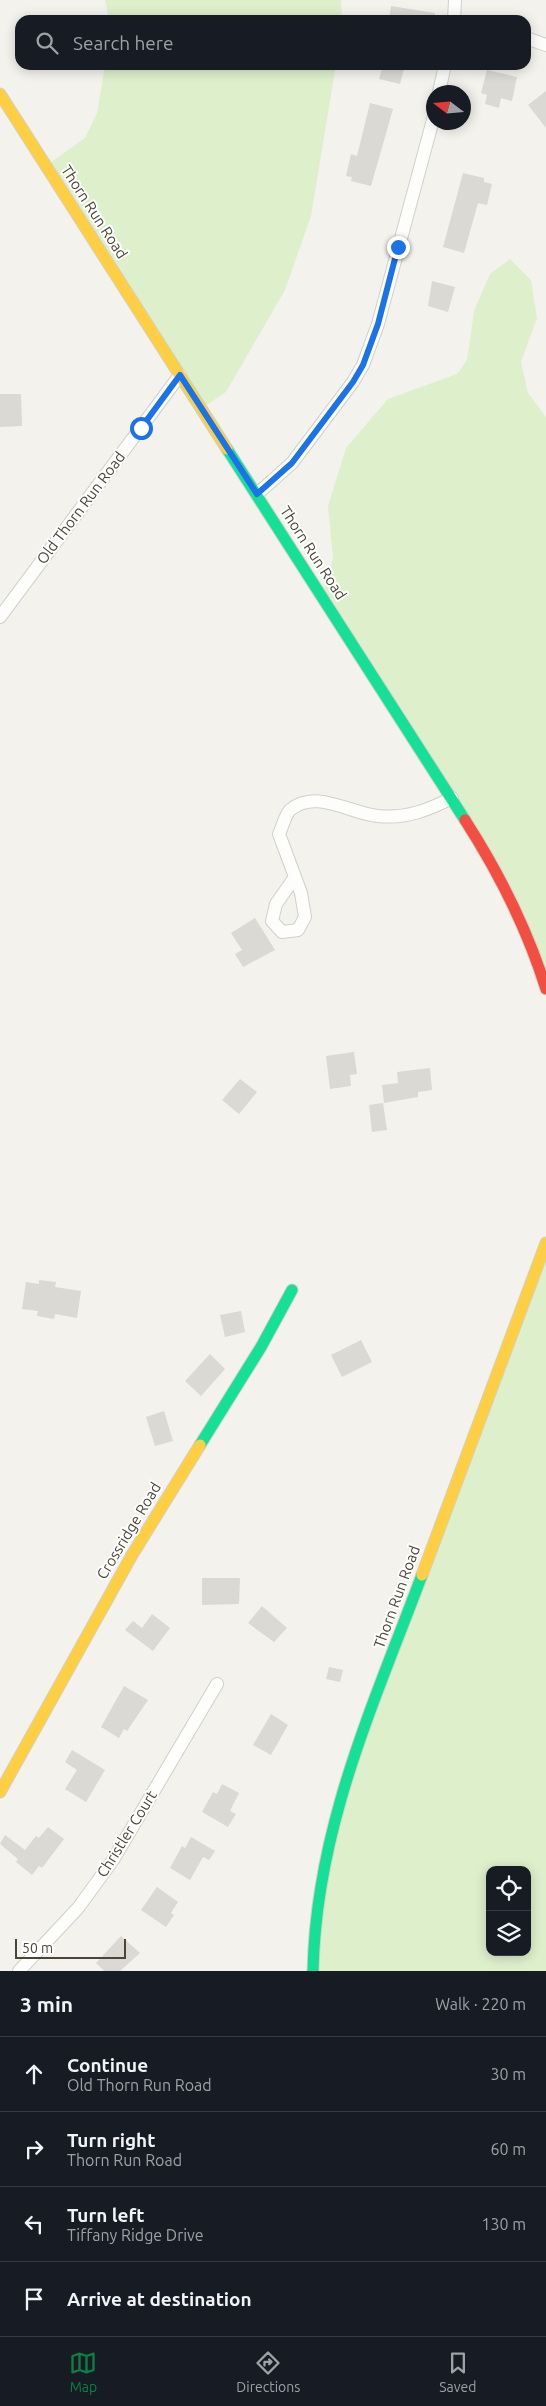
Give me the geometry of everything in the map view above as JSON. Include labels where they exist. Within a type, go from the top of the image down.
[{"type":"street","points":[[454,15],[455,0]]},
{"type":"street","points":[[531,40],[546,45]]},
{"type":"street","points":[[441,85],[445,70]]},
{"type":"street","name":"Thorn Run Road","points":[[0,94],[492,862],[519,912],[546,989]]},
{"type":"street","points":[[257,494],[292,463],[344,396],[363,365],[383,307],[430,130]]},
{"type":"street","name":"Old Thorn Run Road","points":[[0,617],[180,375]]},
{"type":"street","points":[[294,876],[279,834],[289,811],[305,802],[336,804],[378,816],[421,813],[452,798]]},
{"type":"street","name":"Thorn Run Road","points":[[313,1971],[317,1890],[327,1840],[342,1790],[546,1243]]},
{"type":"street","name":"Crossridge Road","points":[[0,1792],[132,1555],[261,1347],[292,1290]]},
{"type":"street","name":"Christler Court","points":[[19,1971],[78,1908],[113,1860],[217,1684]]},
{"type":"green space","points":[[105,0],[341,0],[342,15],[108,15]]},
{"type":"green space","points":[[104,70],[335,70],[311,216],[285,290],[226,392],[202,408],[47,165],[85,138],[97,113]]},
{"type":"green space","points":[[510,259],[531,280],[537,318],[521,362],[528,393],[546,417],[546,989],[530,939],[322,596],[333,558],[328,506],[346,448],[388,399],[457,374],[467,360],[474,311],[490,274]]},
{"type":"green space","points":[[546,1243],[546,1971],[313,1971],[327,1840]]},
{"type":"building","points":[[391,6],[435,13],[435,15],[390,15]]},
{"type":"building","points":[[382,70],[404,70],[400,84],[379,79]]},
{"type":"building","points":[[487,70],[517,77],[512,101],[501,98],[499,108],[485,104],[487,95],[481,93]]},
{"type":"building","points":[[546,91],[546,128],[528,105]]},
{"type":"building","points":[[370,103],[393,109],[371,186],[351,181],[352,177],[346,176],[351,154],[357,156]]},
{"type":"building","points":[[463,173],[484,178],[484,182],[492,184],[487,205],[478,203],[464,253],[443,247]]},
{"type":"building","points":[[432,281],[455,287],[448,312],[428,306]]},
{"type":"building","points":[[0,394],[21,394],[22,426],[0,427]]},
{"type":"building","points":[[255,918],[275,950],[243,967],[235,954],[242,950],[231,933]]},
{"type":"building","points":[[354,1052],[357,1074],[350,1075],[351,1086],[330,1089],[326,1056]]},
{"type":"building","points":[[430,1068],[432,1090],[418,1092],[418,1097],[384,1103],[382,1085],[398,1083],[397,1072]]},
{"type":"building","points":[[240,1079],[257,1092],[239,1114],[222,1100]]},
{"type":"building","points":[[383,1103],[387,1130],[372,1132],[369,1105]]},
{"type":"building","points":[[39,1280],[56,1282],[55,1287],[81,1291],[77,1318],[55,1314],[54,1319],[37,1316],[38,1311],[22,1309],[26,1282],[39,1284]]},
{"type":"building","points":[[241,1311],[245,1332],[225,1337],[220,1315]]},
{"type":"building","points":[[361,1340],[372,1362],[342,1377],[331,1355]]},
{"type":"building","points":[[210,1354],[225,1369],[201,1396],[185,1381]]},
{"type":"building","points":[[164,1411],[173,1441],[155,1446],[146,1417]]},
{"type":"building","points":[[202,1578],[240,1578],[239,1604],[202,1605]]},
{"type":"building","points":[[262,1606],[287,1628],[274,1642],[248,1623]]},
{"type":"building","points":[[152,1614],[170,1628],[153,1651],[125,1630],[133,1621],[142,1628]]},
{"type":"building","points":[[329,1667],[343,1670],[340,1682],[326,1679]]},
{"type":"building","points":[[124,1686],[148,1700],[127,1731],[124,1729],[119,1738],[101,1727]]},
{"type":"building","points":[[271,1714],[288,1725],[271,1755],[253,1745]]},
{"type":"building","points":[[72,1750],[105,1770],[86,1802],[65,1789],[77,1770],[65,1762]]},
{"type":"building","points":[[222,1784],[239,1793],[230,1811],[236,1814],[228,1827],[202,1812],[213,1792],[217,1794]]},
{"type":"building","points":[[48,1827],[64,1839],[42,1868],[39,1866],[32,1875],[16,1862],[18,1859],[0,1844],[5,1835],[25,1850],[36,1836],[39,1838]]},
{"type":"building","points":[[191,1837],[215,1851],[209,1860],[203,1857],[190,1880],[170,1868],[182,1846],[185,1848]]},
{"type":"building","points":[[157,1887],[178,1902],[171,1913],[174,1915],[166,1927],[141,1910]]},
{"type":"building","points":[[121,1936],[140,1953],[120,1971],[104,1971],[96,1963]]},
{"type":"traffic: fast","points":[[227,449],[465,820]]},
{"type":"traffic: fast","points":[[200,1445],[261,1347],[292,1290]]},
{"type":"traffic: fast","points":[[313,1971],[317,1918],[324,1867],[336,1817],[367,1720],[422,1575]]},
{"type":"traffic: slow","points":[[0,94],[227,449]]},
{"type":"traffic: slow","points":[[422,1575],[546,1243]]},
{"type":"traffic: slow","points":[[0,1792],[132,1555],[200,1445]]},
{"type":"traffic: jam","points":[[465,820],[511,901],[530,944],[546,989]]},
{"type":"route","points":[[141,428],[180,375],[257,494],[282,474],[302,452],[353,382],[363,365],[378,324],[398,247]]}]
